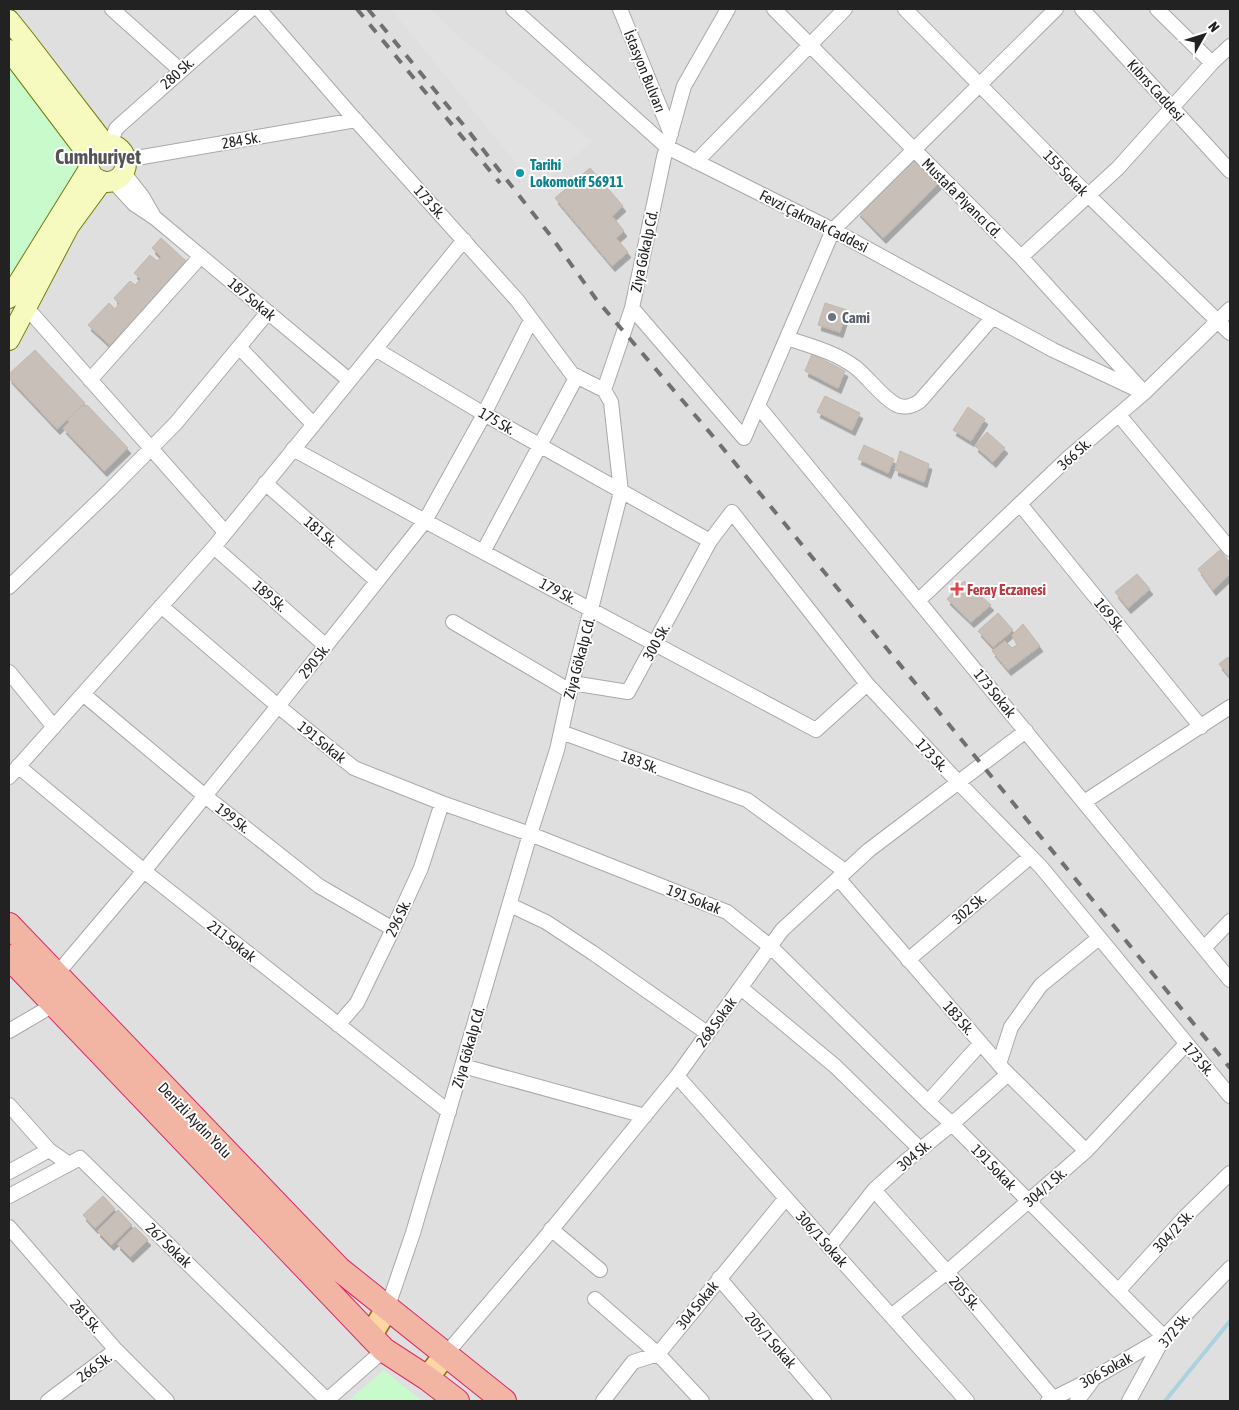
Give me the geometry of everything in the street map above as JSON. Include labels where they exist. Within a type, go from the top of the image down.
[{"type":"highway","name":"Denizli Aydın Yolu","points":[[9,924],[339,1269],[504,1401]]},
{"type":"highway","name":"Denizli Aydın Yolu","points":[[9,957],[377,1343],[457,1401]]},
{"type":"main road","name":"187 Sokak","points":[[9,20],[14,49],[107,170]]},
{"type":"main road","name":"187 Sokak","points":[[14,49],[108,144]]},
{"type":"main road","points":[[9,340],[17,303],[107,170],[92,150],[98,146],[108,144]]},
{"type":"main road","points":[[377,1343],[387,1309]]},
{"type":"main road","points":[[427,1378],[446,1354]]},
{"type":"street","points":[[112,9],[180,70]]},
{"type":"street","name":"280 Sk.","points":[[108,144],[120,125],[251,9]]},
{"type":"street","name":"173 Sk.","points":[[259,9],[517,300],[572,374],[604,390]]},
{"type":"street","name":"Fevzi Çakmak Caddesi","points":[[513,9],[696,162],[833,230],[1053,350],[1144,393]]},
{"type":"street","name":"İstasyon Bulvarı","points":[[620,9],[669,141]]},
{"type":"street","name":"Ziya Gökalp Cd.","points":[[387,1309],[413,1233],[530,834],[557,750],[570,687],[592,609],[621,492],[611,402],[604,390],[632,308],[669,141],[684,86],[728,9]]},
{"type":"street","name":"Mustafa Piyancı Cd.","points":[[774,9],[1021,257],[1144,393]]},
{"type":"street","points":[[696,162],[845,9]]},
{"type":"street","name":"155 Sokak","points":[[905,9],[1088,196],[1230,333]]},
{"type":"street","points":[[632,308],[744,438],[833,230],[1056,9]]},
{"type":"street","name":"Kıbrıs Caddesi","points":[[1082,9],[1230,171]]},
{"type":"street","points":[[1157,9],[1212,63]]},
{"type":"street","points":[[1021,257],[1118,168],[1212,63],[1230,46]]},
{"type":"street","name":"284 Sk.","points":[[107,170],[356,120]]},
{"type":"street","name":"187 Sokak","points":[[107,170],[134,204],[155,218],[349,380]]},
{"type":"street","points":[[9,777],[214,547],[464,240]]},
{"type":"street","points":[[90,380],[201,256]]},
{"type":"street","points":[[17,303],[90,380],[226,532]]},
{"type":"street","name":"366 Sk.","points":[[919,600],[1068,458],[1144,393],[1230,309]]},
{"type":"street","points":[[9,587],[110,490],[176,423],[268,312]]},
{"type":"street","points":[[787,338],[838,355],[855,367],[894,404],[905,407],[920,401],[993,317]]},
{"type":"street","name":"290 Sk.","points":[[56,975],[144,871],[425,522],[484,414],[531,320]]},
{"type":"street","points":[[239,347],[313,424]]},
{"type":"street","name":"175 Sk.","points":[[375,349],[621,492]]},
{"type":"street","points":[[483,552],[577,376]]},
{"type":"street","name":"173 Sokak","points":[[758,406],[1230,980]]},
{"type":"street","points":[[1119,415],[1230,549]]},
{"type":"street","name":"179 Sk.","points":[[293,449],[425,522],[592,609],[816,730],[867,684]]},
{"type":"street","name":"181 Sk.","points":[[265,483],[377,581]]},
{"type":"street","points":[[621,492],[710,541]]},
{"type":"street","name":"169 Sk.","points":[[1020,504],[1201,726]]},
{"type":"street","name":"173 Sk.","points":[[710,541],[732,512],[867,684],[1030,856],[1230,1096]]},
{"type":"street","name":"300 Sk.","points":[[453,622],[570,687],[628,692],[710,541]]},
{"type":"street","name":"189 Sk.","points":[[214,547],[326,646]]},
{"type":"street","name":"191 Sokak","points":[[161,606],[354,768],[442,803],[530,834],[727,912],[771,947],[952,1124],[1164,1337]]},
{"type":"street","points":[[9,672],[54,727]]},
{"type":"street","name":"199 Sk.","points":[[83,694],[205,796],[319,886],[393,929]]},
{"type":"street","points":[[1084,802],[1230,707]]},
{"type":"street","name":"268 Sokak","points":[[446,1354],[552,1229],[677,1076],[782,930],[869,850],[1026,731]]},
{"type":"street","name":"183 Sk.","points":[[561,732],[747,800],[842,875],[908,960],[1003,1069],[1086,1152]]},
{"type":"street","name":"211 Sokak","points":[[18,766],[144,871],[449,1112]]},
{"type":"street","name":"296 Sk.","points":[[338,1025],[357,1003],[393,929],[421,868],[442,803]]},
{"type":"street","name":"302 Sk.","points":[[908,960],[1030,856]]},
{"type":"street","points":[[510,905],[546,922],[707,1033]]},
{"type":"street","points":[[1204,948],[1230,921]]},
{"type":"street","points":[[1003,1069],[1011,1026],[1041,984],[1099,938]]},
{"type":"street","points":[[741,988],[835,1066],[920,1149]]},
{"type":"street","points":[[9,1031],[55,1004]]},
{"type":"street","points":[[928,1102],[981,1043]]},
{"type":"street","name":"304/1 Sk.","points":[[891,1316],[947,1272],[1086,1152],[1186,1044]]},
{"type":"street","points":[[463,1066],[645,1116]]},
{"type":"street","name":"304 Sk.","points":[[829,1247],[874,1190],[920,1149],[952,1124],[1003,1069]]},
{"type":"street","name":"306/1 Sokak","points":[[677,1076],[967,1401]]},
{"type":"street","name":"267 Sokak","points":[[9,1105],[49,1150],[69,1164],[80,1158],[327,1401]]},
{"type":"street","points":[[9,1172],[49,1150]]},
{"type":"street","points":[[9,1196],[69,1164]]},
{"type":"street","name":"304/2 Sk.","points":[[1118,1291],[1185,1217],[1230,1173]]},
{"type":"street","name":"205 Sk.","points":[[874,1190],[947,1272],[1050,1400]]},
{"type":"street","name":"304 Sokak","points":[[658,1354],[786,1198]]},
{"type":"street","name":"281 Sk.","points":[[9,1228],[116,1350],[167,1401]]},
{"type":"street","points":[[552,1229],[600,1270]]},
{"type":"street","name":"372 Sk.","points":[[1129,1401],[1164,1337],[1230,1268]]},
{"type":"street","name":"205/1 Sokak","points":[[719,1278],[824,1401]]},
{"type":"street","points":[[595,1299],[658,1354],[702,1401]]},
{"type":"street","name":"306 Sokak","points":[[1050,1400],[1094,1378],[1164,1337]]},
{"type":"street","points":[[327,1401],[377,1343]]},
{"type":"street","name":"266 Sk.","points":[[48,1401],[116,1350]]},
{"type":"street","points":[[603,1401],[633,1362],[658,1354]]},
{"type":"street","points":[[1077,1401],[1094,1378]]},
{"type":"shaded area","points":[[9,9],[1230,9],[1230,1401],[9,1401]]},
{"type":"shaded area","points":[[391,9],[431,9],[452,31],[593,141],[537,189]]},
{"type":"green space","points":[[9,55],[89,156],[9,298]]},
{"type":"green space","points":[[384,1370],[422,1401],[348,1401]]},
{"type":"building","points":[[913,157],[939,183],[883,238],[857,211]]},
{"type":"building","points":[[590,168],[623,206],[612,216],[624,231],[616,238],[628,252],[612,266],[555,198]]},
{"type":"building","points":[[161,238],[187,262],[110,345],[88,325],[109,303],[115,309],[119,304],[114,298],[130,281],[135,285],[141,279],[134,273],[150,255],[157,261],[161,257],[152,248]]},
{"type":"building","name":"Cami","points":[[825,303],[847,310],[840,332],[818,325]]},
{"type":"building","points":[[35,350],[85,403],[57,429],[9,378],[9,374]]},
{"type":"building","points":[[812,354],[845,371],[838,388],[805,371]]},
{"type":"building","points":[[825,396],[860,413],[852,430],[817,412]]},
{"type":"building","points":[[82,405],[85,407],[87,405],[128,448],[104,471],[63,428],[69,422],[67,420]]},
{"type":"building","points":[[968,407],[985,419],[971,441],[953,430]]},
{"type":"building","points":[[987,432],[1005,448],[993,462],[975,446]]},
{"type":"building","points":[[864,445],[894,459],[888,473],[858,459]]},
{"type":"building","points":[[900,451],[929,464],[924,482],[895,470]]},
{"type":"building","points":[[1220,550],[1230,563],[1230,574],[1213,590],[1198,569]]},
{"type":"building","points":[[1137,574],[1150,589],[1128,608],[1115,592]]},
{"type":"building","points":[[964,581],[991,605],[971,622],[947,599]]},
{"type":"building","points":[[998,613],[1013,630],[993,647],[978,631]]},
{"type":"building","points":[[1023,624],[1040,646],[1008,670],[992,651],[1005,641],[1012,648],[1017,645],[1012,635]]},
{"type":"building","points":[[1228,657],[1230,660],[1230,677],[1219,664]]},
{"type":"building","points":[[103,1196],[115,1209],[95,1228],[83,1215]]},
{"type":"building","points":[[118,1210],[132,1225],[111,1245],[97,1231]]},
{"type":"building","points":[[135,1227],[148,1240],[130,1257],[117,1244]]},
{"type":"waterway","points":[[1165,1401],[1230,1321]]},
{"type":"railway","points":[[357,9],[500,183]]},
{"type":"railway","points":[[368,9],[470,133],[550,235],[596,299],[717,441],[1230,1068]]},
{"type":"place","name":"Tarihi Lokomotif 56911","points":[[520,173]]},
{"type":"place","name":"Cami","points":[[832,317]]},
{"type":"place","name":"Feray Eczanesi","points":[[957,589]]},
{"type":"district","name":"Cumhuriyet","points":[[98,156]]}]
